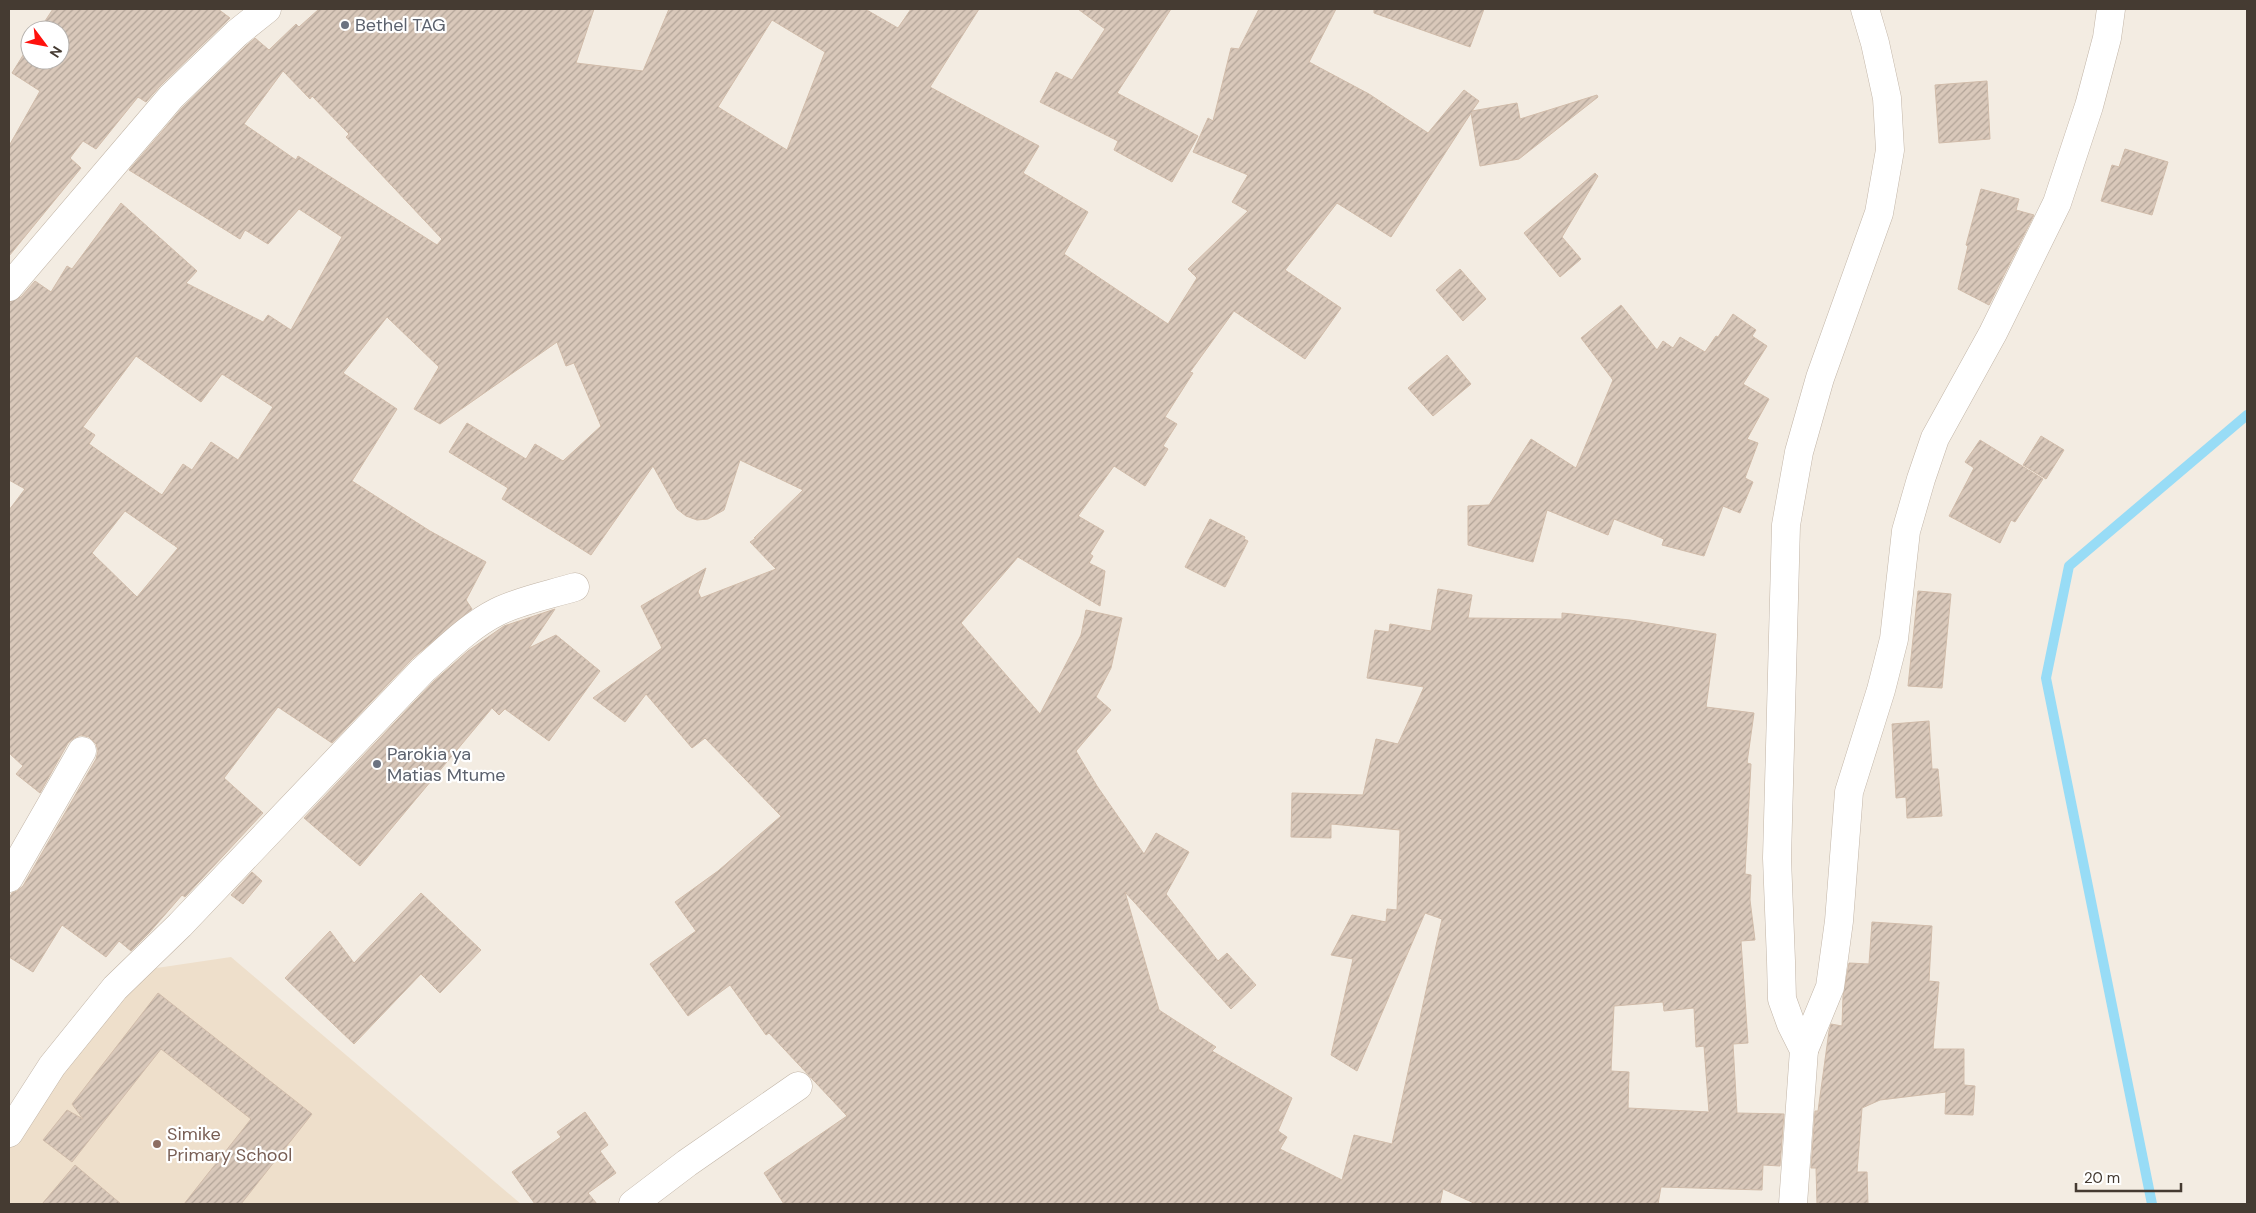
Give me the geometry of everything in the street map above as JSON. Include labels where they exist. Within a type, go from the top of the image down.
[{"type":"street","points":[[9,288],[171,97],[236,33],[267,9]]},
{"type":"street","points":[[1804,1050],[1782,999],[1777,858],[1786,525],[1801,442],[1820,378],[1879,213],[1890,150],[1887,98],[1875,43],[1864,9]]},
{"type":"street","points":[[1793,1204],[1804,1050],[1830,987],[1850,792],[1881,690],[1894,639],[1906,531],[1921,479],[1936,438],[1993,332],[2057,203],[2089,106],[2107,38],[2112,9]]},
{"type":"street","points":[[9,1133],[52,1066],[115,988],[180,925],[423,670],[467,632],[496,613],[527,601],[575,587]]},
{"type":"street","points":[[9,878],[82,751]]},
{"type":"street","points":[[633,1204],[687,1163],[798,1086]]},
{"type":"shaded area","points":[[231,957],[521,1204],[9,1204],[9,1143],[143,970]]},
{"type":"building","points":[[53,9],[218,9],[230,18],[146,102],[138,97],[96,149],[83,141],[70,158],[81,168],[9,256],[9,146],[40,91],[12,73],[20,60],[20,70],[70,70],[70,20],[46,20]]},
{"type":"building","points":[[319,9],[594,9],[576,63],[643,71],[669,9],[865,9],[898,28],[911,9],[979,9],[930,87],[1039,146],[1023,173],[1088,212],[1064,254],[1168,324],[1197,278],[1188,269],[1248,211],[1232,202],[1248,175],[1193,152],[1208,118],[1213,121],[1231,48],[1239,49],[1259,9],[1336,9],[1309,62],[1369,94],[1428,133],[1464,90],[1479,101],[1472,111],[1517,103],[1520,119],[1597,95],[1598,97],[1519,159],[1480,166],[1471,113],[1391,237],[1337,203],[1285,270],[1341,308],[1305,359],[1234,311],[1190,372],[1193,373],[1165,417],[1177,424],[1163,446],[1168,449],[1145,486],[1114,466],[1078,516],[1104,531],[1090,554],[1093,556],[1089,563],[1105,571],[1100,606],[1018,557],[961,623],[1040,714],[1081,635],[1086,610],[1122,618],[1111,668],[1096,697],[1111,710],[1076,751],[1097,786],[1144,854],[1156,833],[1189,852],[1166,894],[1218,961],[1227,953],[1256,985],[1231,1009],[1125,892],[1159,1010],[1216,1047],[1212,1051],[1292,1098],[1278,1131],[1287,1137],[1280,1149],[1342,1180],[1354,1135],[1392,1144],[1442,919],[1425,913],[1357,1071],[1331,1055],[1353,959],[1331,955],[1352,915],[1386,922],[1387,909],[1397,910],[1400,830],[1331,824],[1331,838],[1291,837],[1292,793],[1363,795],[1376,739],[1398,744],[1424,687],[1367,678],[1375,630],[1389,632],[1390,624],[1431,631],[1438,589],[1472,595],[1468,618],[1562,619],[1562,613],[1630,620],[1716,634],[1706,707],[1754,713],[1747,763],[1751,764],[1745,874],[1751,875],[1750,900],[1755,940],[1741,941],[1748,1043],[1733,1044],[1737,1113],[1784,1114],[1780,1166],[1763,1165],[1762,1190],[1661,1187],[1658,1204],[1476,1204],[1443,1189],[1440,1204],[784,1204],[764,1173],[847,1116],[769,1033],[766,1035],[730,985],[688,1016],[650,964],[696,931],[675,902],[718,871],[781,816],[705,738],[692,748],[646,694],[625,722],[593,698],[662,648],[641,606],[706,568],[698,592],[701,598],[776,569],[750,542],[803,490],[740,460],[724,510],[708,519],[697,520],[686,516],[677,509],[653,466],[591,555],[502,499],[508,488],[449,452],[467,423],[526,459],[535,444],[563,461],[601,426],[574,363],[566,366],[557,342],[440,424],[414,409],[439,367],[387,317],[343,373],[397,409],[352,481],[430,531],[486,562],[466,600],[472,609],[413,658],[332,743],[278,707],[224,778],[263,813],[185,897],[182,895],[131,951],[119,941],[106,957],[62,925],[33,972],[9,957],[9,898],[12,893],[23,886],[96,759],[98,751],[96,744],[89,737],[81,735],[74,738],[68,743],[40,793],[16,774],[23,766],[9,753],[9,510],[25,489],[9,480],[9,302],[21,297],[35,281],[51,292],[67,266],[72,269],[121,203],[197,271],[186,283],[263,322],[268,315],[291,330],[342,237],[299,209],[268,244],[245,230],[240,239],[129,170],[182,108],[255,38],[269,50],[296,24],[299,27]],"holes":[[[772,20],[825,52],[787,150],[718,107]],[[283,71],[310,99],[312,96],[349,134],[346,137],[442,239],[437,245],[298,156],[296,160],[244,124]],[[136,356],[201,402],[222,374],[273,407],[238,460],[211,442],[192,470],[183,464],[162,495],[89,444],[95,435],[83,427]],[[125,511],[178,548],[137,597],[92,553]],[[1663,1002],[1664,1011],[1694,1008],[1696,1047],[1704,1046],[1709,1112],[1628,1108],[1629,1072],[1611,1071],[1614,1006]]]},
{"type":"building","points":[[1078,9],[1171,9],[1117,93],[1198,136],[1172,182],[1114,150],[1118,141],[1040,102],[1056,72],[1072,80],[1105,29]]},
{"type":"building","points":[[1374,9],[1484,9],[1470,47],[1374,13]]},
{"type":"building","points":[[1987,81],[1990,139],[1939,143],[1935,85]]},
{"type":"building","points":[[2125,149],[2168,162],[2152,215],[2101,201],[2112,165],[2119,167]]},
{"type":"building","points":[[1595,173],[1598,176],[1562,237],[1581,259],[1560,277],[1524,233]]},
{"type":"building","points":[[1981,189],[2019,199],[2016,210],[2034,215],[1989,305],[1958,289],[1968,246],[1966,245]]},
{"type":"building","points":[[1460,269],[1486,299],[1463,321],[1436,290]]},
{"type":"building","points":[[1621,305],[1657,350],[1663,341],[1673,348],[1680,337],[1705,352],[1716,336],[1718,337],[1733,314],[1756,330],[1752,336],[1767,346],[1743,384],[1769,399],[1747,439],[1758,443],[1745,478],[1753,482],[1740,513],[1723,506],[1704,556],[1662,545],[1664,539],[1614,519],[1608,535],[1547,510],[1533,562],[1468,545],[1468,506],[1489,505],[1531,439],[1576,468],[1613,380],[1581,338]]},
{"type":"building","points":[[1447,355],[1471,384],[1433,416],[1408,388]]},
{"type":"building","points":[[2041,436],[2064,450],[2046,479],[2023,465]]},
{"type":"building","points":[[1980,440],[2043,479],[2015,522],[2011,520],[2000,543],[1949,516],[1974,468],[1965,462]]},
{"type":"building","points":[[1210,519],[1245,537],[1244,539],[1248,541],[1225,587],[1185,567]]},
{"type":"building","points":[[1918,591],[1951,594],[1942,688],[1908,686]]},
{"type":"building","points":[[555,609],[529,648],[556,635],[600,671],[549,741],[505,709],[499,715],[492,708],[360,866],[304,818],[434,681],[468,651],[504,626]]},
{"type":"building","points":[[1929,721],[1932,769],[1938,769],[1942,816],[1907,818],[1906,797],[1896,798],[1892,724]]},
{"type":"building","points":[[252,872],[262,881],[243,904],[231,895]]},
{"type":"building","points":[[421,893],[481,950],[440,993],[421,974],[354,1044],[285,978],[330,931],[354,963]]},
{"type":"building","points":[[1872,922],[1932,926],[1929,981],[1939,982],[1933,1049],[1964,1049],[1964,1085],[1975,1086],[1973,1115],[1945,1114],[1946,1092],[1880,1100],[1862,1108],[1857,1172],[1867,1172],[1868,1204],[1817,1204],[1816,1168],[1811,1168],[1815,1111],[1818,1111],[1829,1031],[1831,1024],[1842,1026],[1843,996],[1849,963],[1869,964]]},
{"type":"building","points":[[158,993],[312,1114],[241,1204],[184,1204],[251,1119],[161,1049],[72,1162],[43,1140],[67,1110],[83,1119],[72,1104]]},
{"type":"building","points":[[585,1112],[608,1145],[600,1151],[616,1173],[588,1193],[597,1204],[535,1204],[512,1172],[561,1137],[557,1132]]},
{"type":"building","points":[[75,1165],[121,1204],[42,1204]]},
{"type":"waterway","points":[[2152,1204],[2046,678],[2069,566],[2247,415]]},
{"type":"place","name":"Bethel TAG","points":[[345,25]]},
{"type":"place","name":"Parokia ya Matias Mtume","points":[[377,764]]},
{"type":"place","name":"Simike Primary School","points":[[157,1144]]}]
